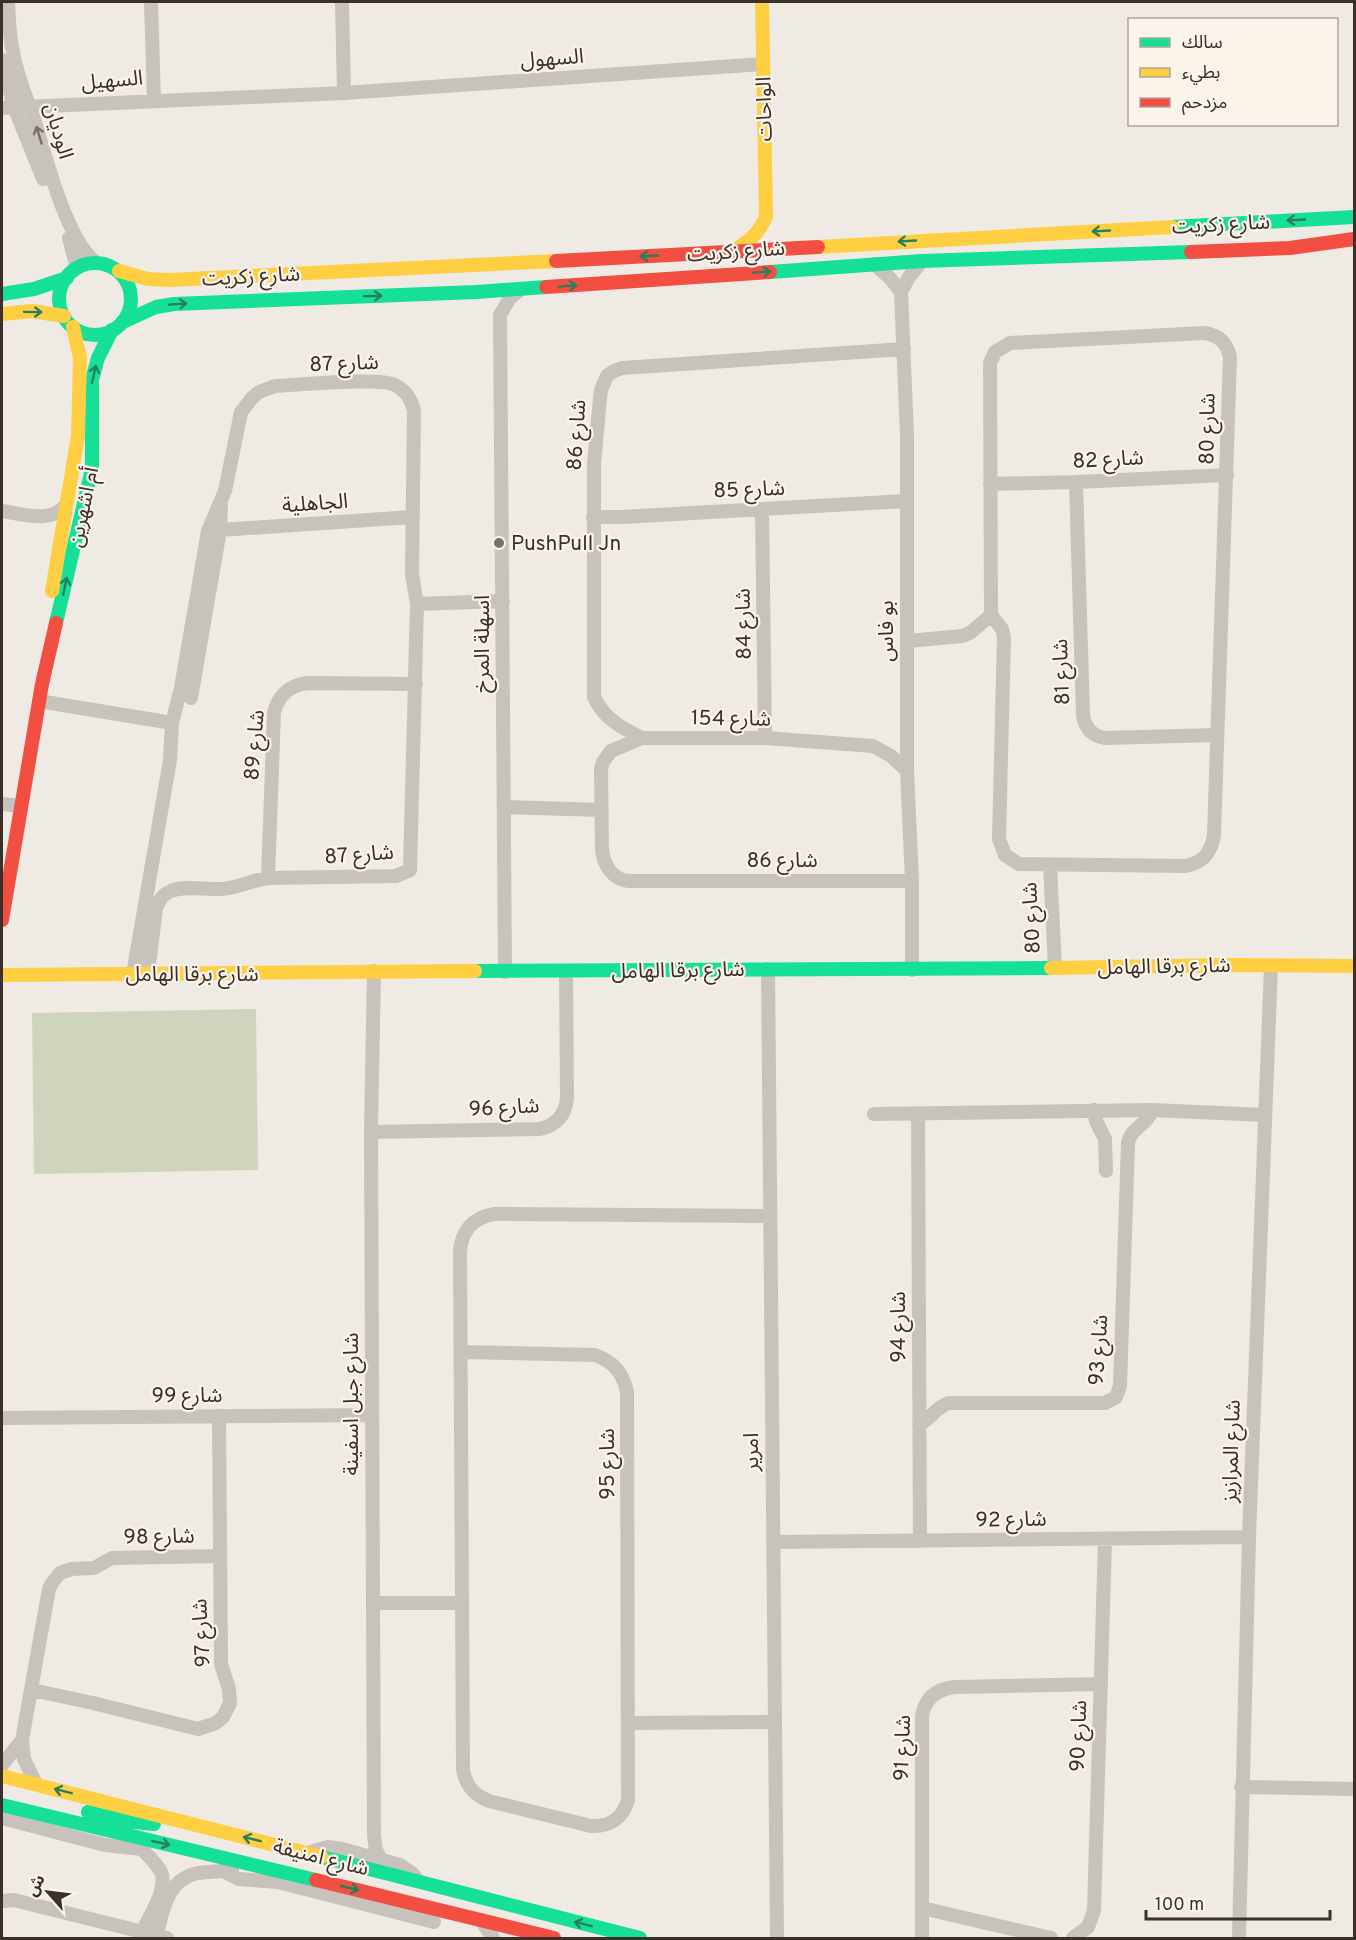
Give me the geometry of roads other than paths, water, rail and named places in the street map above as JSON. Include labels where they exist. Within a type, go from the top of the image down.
[{"type":"street","name":"الوديان","points":[[8,2],[13,52],[48,171],[79,243],[88,256],[97,263]]},
{"type":"street","name":"السهيل","points":[[8,108],[154,101],[151,2]]},
{"type":"street","points":[[342,2],[344,93]]},
{"type":"street","name":"الواحات","points":[[762,2],[766,216],[778,235],[802,247]]},
{"type":"street","name":"الوديان","points":[[2,60],[8,108],[34,158],[71,243],[76,264],[70,274]]},
{"type":"street","name":"السهول","points":[[154,101],[344,93],[763,64]]},
{"type":"street","points":[[732,252],[754,237],[762,227],[766,216]]},
{"type":"street","name":"شارع زكريت","points":[[118,271],[147,279],[170,280],[732,252],[1354,217]]},
{"type":"street","name":"شارع زكريت","points":[[118,326],[147,310],[174,304],[476,292],[922,261],[1290,248],[1354,239]]},
{"type":"street","points":[[873,264],[902,292],[909,277],[922,261]]},
{"type":"street","points":[[2,294],[34,289],[70,274],[81,266],[97,263],[105,264],[118,271],[129,286],[131,295],[128,314],[118,326],[92,335],[68,321],[32,311],[2,314]]},
{"type":"street","points":[[68,321],[60,301],[60,293],[70,274]]},
{"type":"street","points":[[476,292],[488,299],[500,315],[510,298],[521,289]]},
{"type":"street","name":"بو فاس","points":[[902,292],[907,435],[907,771],[912,881],[912,970]]},
{"type":"street","name":"اسهلة المرخ","points":[[500,315],[505,972]]},
{"type":"street","name":"أم اشهرين","points":[[2,920],[42,684],[94,456],[80,358],[68,321]]},
{"type":"street","name":"أم اشهرين","points":[[42,684],[47,627],[85,401],[103,346],[118,326]]},
{"type":"street","name":"شارع 80","points":[[1204,333],[1220,338],[1227,347],[1230,357],[1227,475],[1214,835],[1211,847],[1201,861],[1185,866],[1050,865],[1014,862],[1005,855],[1000,845],[1004,637],[999,624],[991,615],[989,368],[992,357],[1000,348],[1010,344],[1204,333]]},
{"type":"street","name":"شارع 86","points":[[642,738],[611,721],[594,697],[594,464],[600,394],[604,381],[614,371],[622,368],[904,349]]},
{"type":"street","name":"شارع 87","points":[[133,974],[170,760],[172,723],[181,688],[208,531],[228,479],[238,420],[246,404],[252,398],[259,392],[275,386],[382,382],[400,388],[409,398],[414,410],[412,518],[413,580],[417,604],[410,870],[396,876],[268,878],[252,880],[232,888],[177,890],[164,895],[156,908],[148,974]]},
{"type":"street","name":"شارع 82","points":[[990,483],[1076,482],[1227,475]]},
{"type":"street","name":"شارع 81","points":[[1076,482],[1085,724],[1095,735],[1105,738],[1216,735]]},
{"type":"street","name":"شارع 85","points":[[593,517],[906,501]]},
{"type":"street","name":"شارع 87","points":[[191,698],[220,530],[220,502]]},
{"type":"street","points":[[2,511],[41,517],[56,513],[66,505]]},
{"type":"street","name":"شارع 84","points":[[762,510],[765,738]]},
{"type":"street","points":[[41,517],[53,525],[61,536]]},
{"type":"street","name":"الجاهلية","points":[[220,530],[412,518]]},
{"type":"street","points":[[417,604],[502,601]]},
{"type":"street","points":[[908,641],[962,636],[970,633],[991,615]]},
{"type":"street","name":"شارع 89","points":[[268,878],[274,713],[279,700],[288,690],[301,684],[416,684]]},
{"type":"street","points":[[39,701],[172,723]]},
{"type":"street","name":"شارع 154","points":[[601,769],[611,751],[642,738],[765,738],[873,746],[891,756],[907,771]]},
{"type":"street","name":"شارع 86","points":[[601,769],[602,856],[611,873],[622,881],[912,881]]},
{"type":"street","points":[[2,804],[21,806]]},
{"type":"street","points":[[504,807],[602,810]]},
{"type":"street","name":"شارع 80","points":[[1050,865],[1055,968]]},
{"type":"street","name":"شارع المرازيز","points":[[1239,1938],[1249,1537],[1271,966]]},
{"type":"street","name":"شارع برقا الهامل","points":[[2,975],[1354,966]]},
{"type":"street","name":"امرير","points":[[768,969],[776,1937]]},
{"type":"street","name":"شارع جبل اسفينة","points":[[374,971],[371,1132],[374,1836],[376,1850],[381,1860]]},
{"type":"street","name":"شارع 96","points":[[371,1132],[540,1129],[558,1121],[565,1110],[567,1097],[566,971]]},
{"type":"street","points":[[1094,1110],[1104,1139],[1106,1171]]},
{"type":"street","points":[[874,1114],[1152,1110],[1265,1115]]},
{"type":"street","name":"شارع 93","points":[[919,1424],[927,1420],[939,1407],[949,1403],[1105,1403],[1116,1397],[1120,1386],[1128,1143],[1131,1134],[1148,1119],[1152,1110]]},
{"type":"street","name":"شارع 94","points":[[918,1114],[920,1541]]},
{"type":"street","name":"شارع 95","points":[[460,1352],[595,1355],[614,1365],[625,1382],[627,1392],[628,1800],[622,1813],[612,1823],[591,1826],[489,1801],[476,1795],[467,1784],[463,1770],[460,1352],[460,1246],[469,1226],[481,1218],[495,1214],[770,1216]]},
{"type":"street","name":"شارع 99","points":[[2,1418],[372,1415]]},
{"type":"street","name":"شارع 97","points":[[32,1690],[189,1728],[198,1729],[216,1723],[223,1717],[228,1709],[231,1696],[221,1664],[219,1416]]},
{"type":"street","name":"شارع 92","points":[[773,1542],[1249,1537]]},
{"type":"street","name":"شارع 90","points":[[1083,1936],[1094,1911],[1105,1539]]},
{"type":"street","name":"شارع 98","points":[[36,1784],[24,1759],[22,1740],[49,1589],[60,1573],[72,1569],[94,1568],[112,1558],[220,1556]]},
{"type":"street","points":[[373,1603],[462,1603]]},
{"type":"street","name":"شارع 91","points":[[922,1938],[922,1716],[930,1698],[940,1690],[955,1687],[1101,1684]]},
{"type":"street","points":[[628,1723],[774,1722]]},
{"type":"street","name":"شارع 98","points":[[2,1765],[22,1740]]},
{"type":"street","name":"شارع امنيفة","points":[[2,1776],[640,1938]]},
{"type":"street","points":[[1241,1787],[1354,1789]]},
{"type":"street","points":[[2,1791],[139,1824],[166,1824],[180,1821]]},
{"type":"street","name":"شارع امنيفة","points":[[2,1805],[554,1938]]},
{"type":"street","points":[[2,1818],[105,1845],[142,1849]]},
{"type":"street","points":[[129,1836],[159,1869],[162,1876],[155,1935]]},
{"type":"street","points":[[359,1854],[374,1836]]},
{"type":"street","points":[[306,1853],[328,1847],[359,1854],[407,1869],[418,1881]]},
{"type":"street","points":[[155,1935],[168,1895],[172,1887],[180,1881],[194,1874],[223,1871],[251,1864]]},
{"type":"street","points":[[223,1871],[239,1879],[278,1882],[434,1922]]},
{"type":"street","points":[[2,1901],[14,1900],[155,1935]]},
{"type":"street","points":[[922,1908],[1051,1938]]},
{"type":"street","points":[[481,1920],[493,1938]]},
{"type":"place","name":"PushPull Jn","points":[[499,543]]}]
